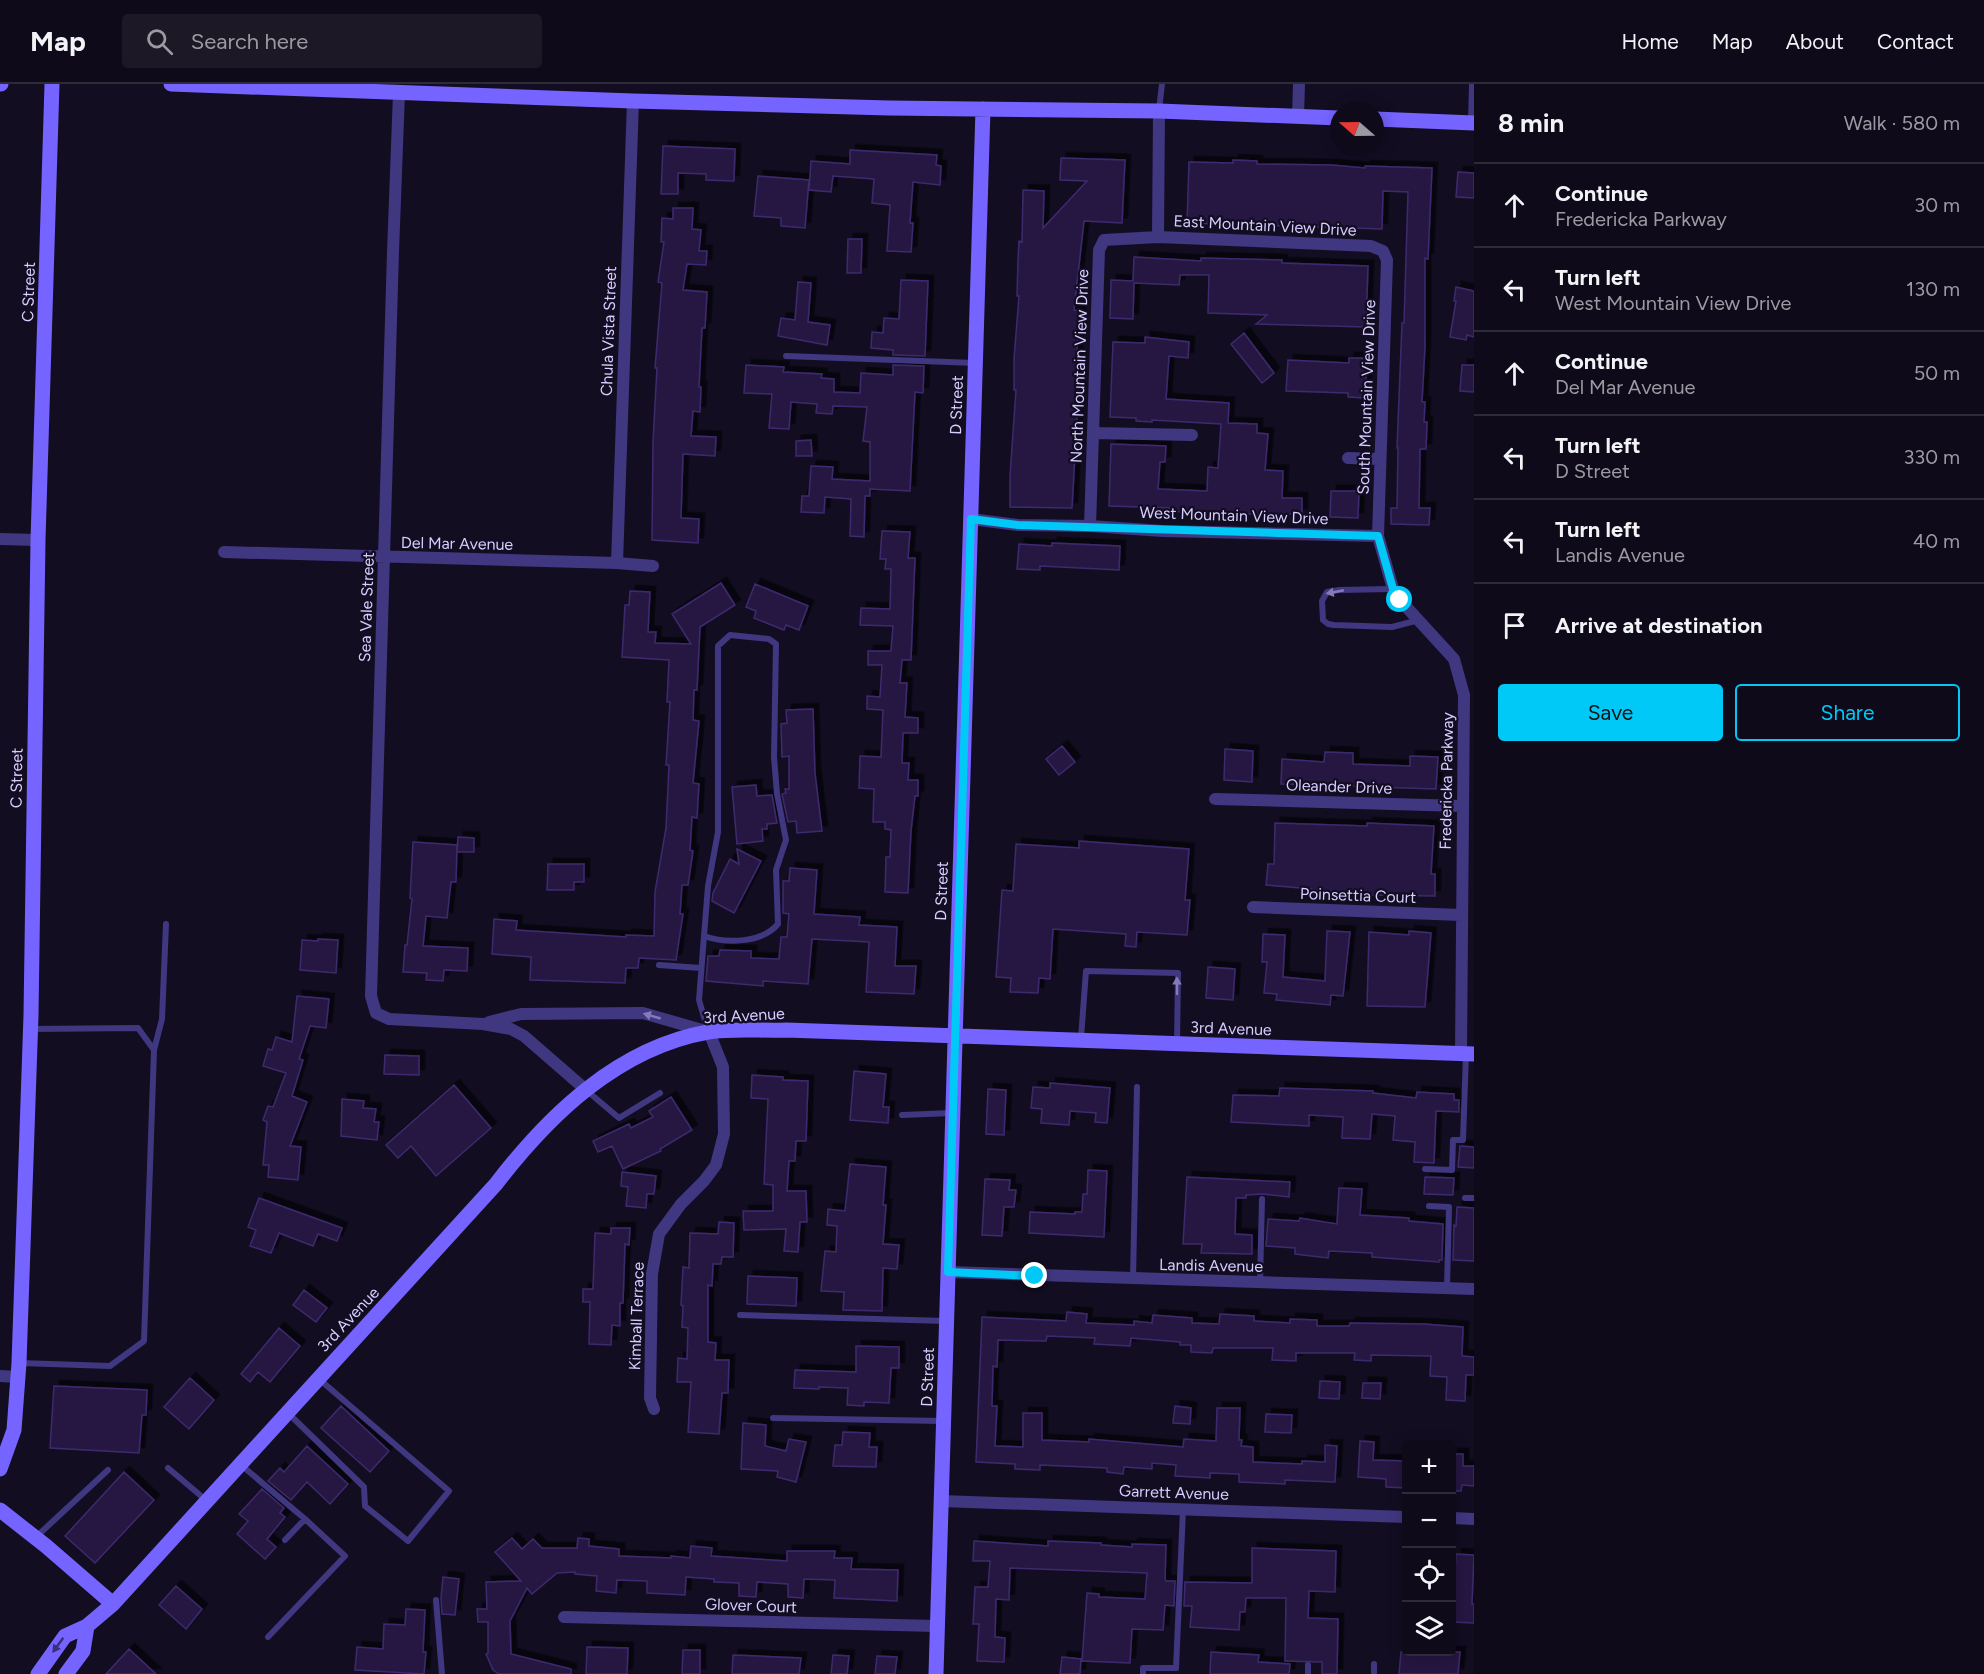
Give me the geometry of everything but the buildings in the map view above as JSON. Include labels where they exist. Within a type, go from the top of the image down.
[{"type":"street","name":"C Street","points":[[0,1469],[14,1431],[18,1370],[30,1029],[38,540],[52,84]]},
{"type":"street","points":[[171,84],[633,101],[1159,111],[1330,118]]},
{"type":"street","points":[[1298,116],[1299,84]]},
{"type":"street","name":"Sea Vale Street","points":[[399,93],[371,996],[376,1013],[389,1019],[483,1024],[511,1029],[524,1036],[585,1089]]},
{"type":"street","name":"Chula Vista Street","points":[[617,563],[633,101]]},
{"type":"street","name":"D Street","points":[[936,1674],[983,109]]},
{"type":"street","points":[[1158,237],[1159,111]]},
{"type":"street","points":[[1384,119],[1473,123]]},
{"type":"street","name":"East Mountain View Drive","points":[[1135,238],[1371,246],[1383,251],[1387,261]]},
{"type":"street","name":"North Mountain View Drive","points":[[1090,526],[1099,250],[1104,240],[1135,238]]},
{"type":"street","name":"South Mountain View Drive","points":[[1378,536],[1387,261]]},
{"type":"street","points":[[1093,433],[1192,435]]},
{"type":"street","points":[[1348,459],[1380,459]]},
{"type":"street","points":[[971,519],[1018,525],[1090,526]]},
{"type":"street","name":"West Mountain View Drive","points":[[1090,526],[1163,531],[1378,536]]},
{"type":"street","name":"Fredericka Parkway","points":[[1378,536],[1393,589],[1400,600],[1454,659],[1469,695],[1462,806],[1461,915],[1467,1053]]},
{"type":"street","points":[[0,538],[38,540]]},
{"type":"street","name":"Del Mar Avenue","points":[[224,552],[617,563],[653,566]]},
{"type":"street","name":"Oleander Drive","points":[[1215,799],[1462,806]]},
{"type":"street","name":"Poinsettia Court","points":[[1253,907],[1461,915]]},
{"type":"street","name":"Sea Vale Street","points":[[483,1024],[520,1014],[643,1013],[709,1032]]},
{"type":"street","name":"3rd Avenue","points":[[112,1604],[496,1184],[521,1151],[585,1089],[617,1067],[656,1046],[709,1032],[786,1030],[1467,1053]]},
{"type":"street","name":"Kimball Terrace","points":[[654,1408],[650,1398],[652,1274],[659,1234],[681,1204],[716,1165],[724,1134],[723,1067],[709,1032]]},
{"type":"street","name":"Landis Avenue","points":[[948,1272],[1132,1280],[1474,1289]]},
{"type":"street","points":[[0,1376],[18,1370]]},
{"type":"street","name":"Garrett Avenue","points":[[941,1501],[1402,1517]]},
{"type":"street","points":[[0,1510],[36,1537],[112,1604],[87,1626],[65,1636],[38,1674]]},
{"type":"street","points":[[1456,1518],[1474,1519]]},
{"type":"street","name":"Glover Court","points":[[564,1617],[937,1626]]},
{"type":"street","points":[[66,1674],[83,1651],[87,1626]]},
{"type":"lane","points":[[1159,111],[1162,84]]},
{"type":"lane","points":[[1472,84],[1473,123]]},
{"type":"lane","points":[[786,356],[975,363]]},
{"type":"lane","points":[[1393,589],[1327,592],[1322,601],[1323,620],[1335,625],[1392,627],[1420,620]]},
{"type":"lane","points":[[704,936],[712,939],[754,939],[770,933],[778,924],[776,870],[786,840],[777,794],[774,757],[776,644],[769,639],[730,635],[718,646],[718,832],[708,886],[700,968],[699,1000],[709,1032]]},
{"type":"lane","points":[[18,1370],[110,1366],[144,1341],[154,1050],[162,1018],[166,924]]},
{"type":"lane","points":[[658,965],[700,968]]},
{"type":"lane","points":[[1081,1041],[1086,971],[1178,973],[1177,1044]]},
{"type":"lane","points":[[30,1029],[138,1028],[154,1050]]},
{"type":"lane","points":[[1425,1169],[1452,1170],[1453,1140],[1463,1140],[1467,1053]]},
{"type":"lane","points":[[1132,1280],[1137,1087]]},
{"type":"lane","points":[[585,1089],[619,1118],[660,1093]]},
{"type":"lane","points":[[902,1115],[953,1113]]},
{"type":"lane","points":[[1465,1198],[1474,1198]]},
{"type":"lane","points":[[1260,1282],[1262,1199]]},
{"type":"lane","points":[[1429,1206],[1449,1207],[1448,1288]]},
{"type":"lane","points":[[740,1315],[946,1321]]},
{"type":"lane","points":[[287,1413],[364,1487],[365,1506],[408,1541],[449,1491],[319,1378]]},
{"type":"lane","points":[[773,1418],[943,1421]]},
{"type":"lane","points":[[240,1465],[345,1557],[268,1637]]},
{"type":"lane","points":[[168,1468],[207,1501]]},
{"type":"lane","points":[[36,1537],[108,1470]]},
{"type":"lane","points":[[1143,1674],[1143,1668],[1176,1668],[1183,1509]]},
{"type":"lane","points":[[285,1540],[304,1519]]},
{"type":"lane","points":[[436,1600],[442,1674]]},
{"type":"lane","points":[[1374,1664],[1374,1674]]},
{"type":"lane","points":[[1308,1665],[1308,1674]]},
{"type":"route","points":[[1035,1276],[948,1272],[971,519],[1018,525],[1378,536],[1393,589],[1400,600]]}]
